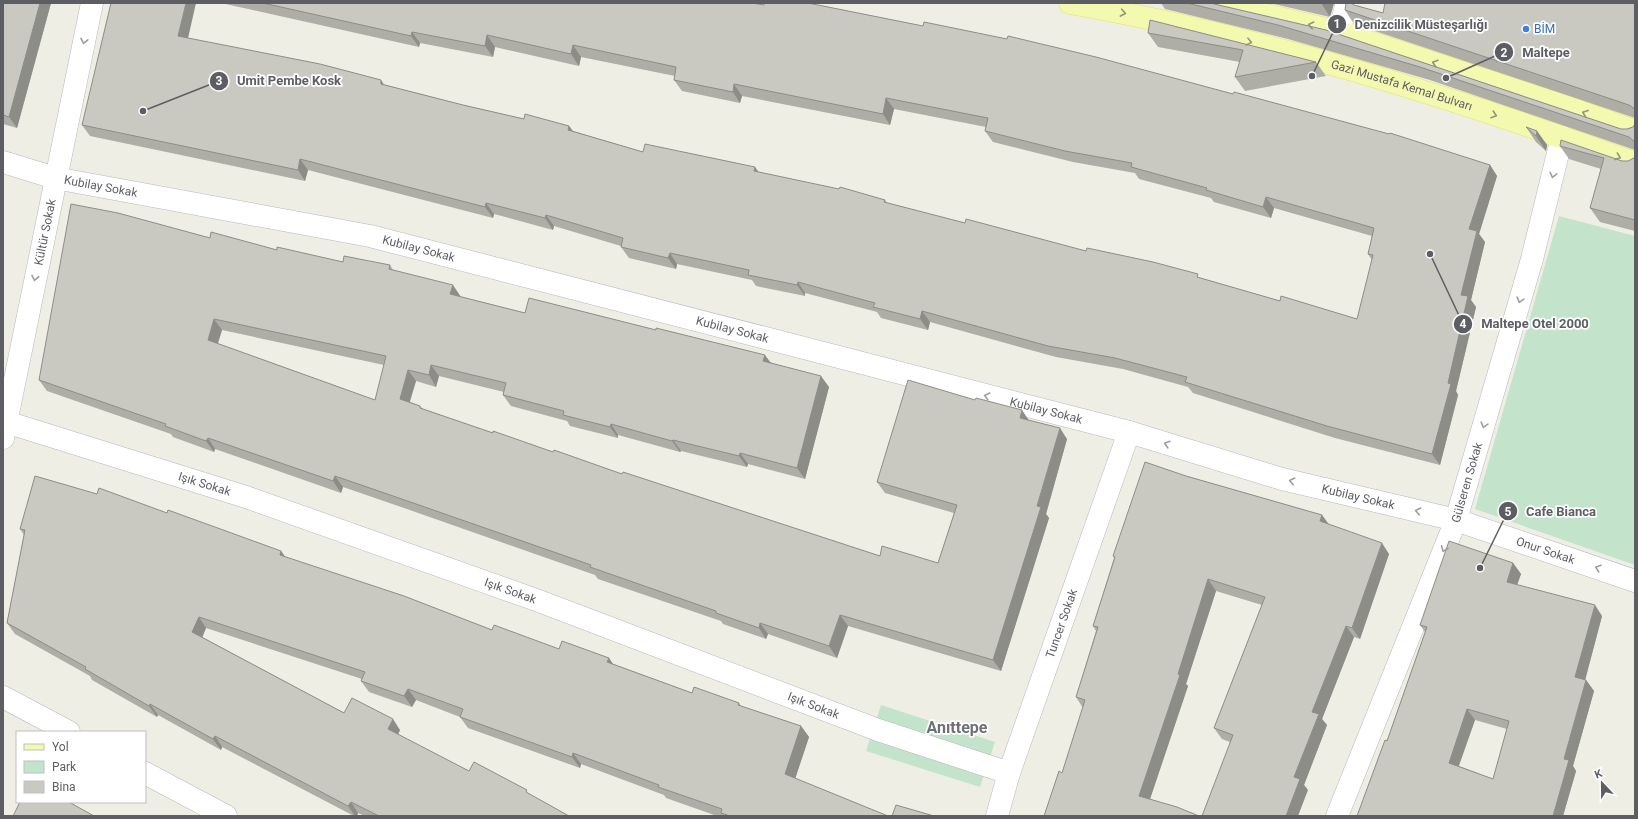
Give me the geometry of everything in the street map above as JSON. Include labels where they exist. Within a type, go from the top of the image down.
[{"type":"main road","name":"Gazi Mustafa Kemal Bulvarı","points":[[1070,3],[1163,21],[1331,63],[1562,137],[1635,163]]},
{"type":"main road","points":[[1215,3],[1339,32],[1635,131]]},
{"type":"street","name":"Kültür Sokak","points":[[4,430],[92,3]]},
{"type":"street","points":[[1339,32],[1347,3]]},
{"type":"street","name":"Gülseren Sokak","points":[[1337,816],[1456,520],[1532,259],[1562,137]]},
{"type":"street","name":"Kubilay Sokak","points":[[3,162],[55,178],[370,236],[1129,432],[1282,479],[1456,520]]},
{"type":"street","name":"Işık Sokak","points":[[4,430],[246,497],[539,601],[878,730],[1009,773]]},
{"type":"street","name":"Tuncer Sokak","points":[[997,816],[1009,773],[1129,432]]},
{"type":"street","name":"Onur Sokak","points":[[1456,520],[1635,581]]},
{"type":"street","points":[[3,697],[67,731]]},
{"type":"street","points":[[146,774],[226,816]]},
{"type":"green space","points":[[1559,216],[1635,236],[1635,565],[1475,509]]},
{"type":"green space","points":[[881,705],[995,742],[980,787],[866,751]]},
{"type":"building","points":[[3,3],[40,3],[9,117],[3,115]]},
{"type":"building","points":[[111,3],[186,3],[178,36],[320,64],[381,80],[381,84],[524,119],[525,114],[569,126],[568,130],[643,152],[645,144],[755,167],[754,171],[839,189],[840,187],[885,200],[884,202],[965,223],[966,219],[1086,251],[1087,248],[1153,262],[1198,274],[1197,277],[1280,301],[1281,296],[1357,319],[1373,255],[1368,254],[1374,228],[1266,197],[1263,207],[1206,190],[1207,188],[1131,167],[1132,163],[1065,151],[985,131],[988,118],[886,98],[883,114],[734,84],[733,92],[674,80],[676,67],[573,45],[571,54],[487,35],[485,46],[412,32],[411,36],[263,3],[752,3],[764,5],[765,3],[808,3],[923,26],[924,22],[1007,39],[1008,36],[1096,57],[1233,94],[1234,92],[1389,134],[1390,133],[1490,165],[1469,229],[1477,231],[1461,295],[1468,296],[1448,383],[1451,384],[1432,454],[1327,426],[1185,382],[1187,377],[1115,358],[1048,346],[922,311],[920,319],[873,307],[875,303],[798,282],[797,285],[748,275],[749,270],[670,253],[668,258],[621,247],[623,238],[546,215],[545,218],[486,203],[485,207],[300,159],[298,170],[82,125]]},
{"type":"building","points":[[1187,3],[1210,3],[1326,30],[1621,129],[1633,127],[1635,124],[1635,142],[1629,137],[1420,67],[1278,25]]},
{"type":"building","points":[[1346,3],[1351,3],[1383,13],[1385,3],[1635,3],[1635,109],[1629,105],[1345,10]]},
{"type":"building","points":[[1150,20],[1316,62],[1235,77],[1243,50],[1148,33]]},
{"type":"building","points":[[1526,127],[1537,131],[1536,136]]},
{"type":"building","points":[[1561,140],[1622,161],[1628,161],[1635,156],[1635,220],[1590,208],[1604,158],[1560,146]]},
{"type":"building","points":[[71,204],[118,213],[210,238],[211,232],[277,250],[277,247],[343,262],[344,256],[390,265],[389,269],[453,285],[450,294],[525,313],[529,298],[656,330],[656,328],[765,355],[763,361],[821,376],[797,468],[740,453],[739,456],[672,441],[611,424],[610,427],[563,415],[564,411],[503,395],[506,383],[431,365],[429,375],[408,370],[400,399],[420,406],[420,408],[493,433],[493,431],[553,452],[554,450],[622,474],[623,472],[880,556],[882,546],[938,563],[957,505],[877,482],[908,380],[975,400],[976,398],[1022,410],[1020,418],[1060,428],[1037,506],[1041,507],[993,660],[840,615],[829,646],[760,623],[759,628],[716,613],[716,611],[590,567],[591,565],[396,497],[335,476],[333,481],[208,438],[206,441],[165,426],[166,424],[39,380]],"holes":[[[214,319],[386,356],[375,400],[208,340]]]},
{"type":"building","points":[[1145,462],[1186,476],[1322,515],[1320,521],[1382,543],[1352,628],[1346,626],[1312,712],[1319,714],[1294,777],[1300,779],[1286,816],[1202,816],[1233,735],[1214,728],[1265,597],[1208,579],[1178,674],[1180,675],[1139,796],[1177,807],[1199,816],[1044,816],[1059,771],[1062,773],[1085,700],[1076,697],[1098,627],[1093,626],[1115,557],[1113,556]]},
{"type":"building","points":[[35,476],[97,494],[99,488],[167,513],[168,510],[281,551],[280,555],[404,596],[492,630],[494,625],[559,649],[562,641],[609,658],[607,662],[692,693],[694,687],[739,703],[738,705],[801,726],[785,774],[888,816],[730,816],[721,813],[722,809],[658,787],[659,785],[573,753],[572,757],[460,717],[463,709],[408,689],[404,696],[361,681],[365,672],[199,617],[192,632],[344,713],[352,698],[393,719],[388,729],[469,771],[474,762],[527,790],[526,792],[569,816],[379,816],[351,802],[348,806],[215,736],[213,739],[150,704],[149,706],[85,669],[86,667],[7,623],[25,530],[20,529]]},
{"type":"building","points":[[1449,541],[1513,563],[1507,582],[1595,605],[1575,677],[1586,680],[1564,759],[1569,760],[1553,816],[1357,816],[1385,740],[1387,741],[1427,627],[1420,625]],"holes":[[[1467,709],[1509,721],[1493,779],[1449,763]]]},
{"type":"building","points":[[20,803],[71,803],[94,816],[13,816]]},
{"type":"building","points":[[896,805],[934,816],[892,816]]},
{"type":"place","name":"BİM","points":[[1526,29]]},
{"type":"place","name":"Denizcilik Müsteşarlığı","points":[[1312,76]]},
{"type":"place","name":"Maltepe","points":[[1446,78]]},
{"type":"place","name":"Umit Pembe Kosk","points":[[143,111]]},
{"type":"place","name":"Maltepe Otel 2000","points":[[1430,254]]},
{"type":"place","name":"Cafe Bianca","points":[[1480,568]]},
{"type":"district","name":"Anıttepe","points":[[957,727]]}]
